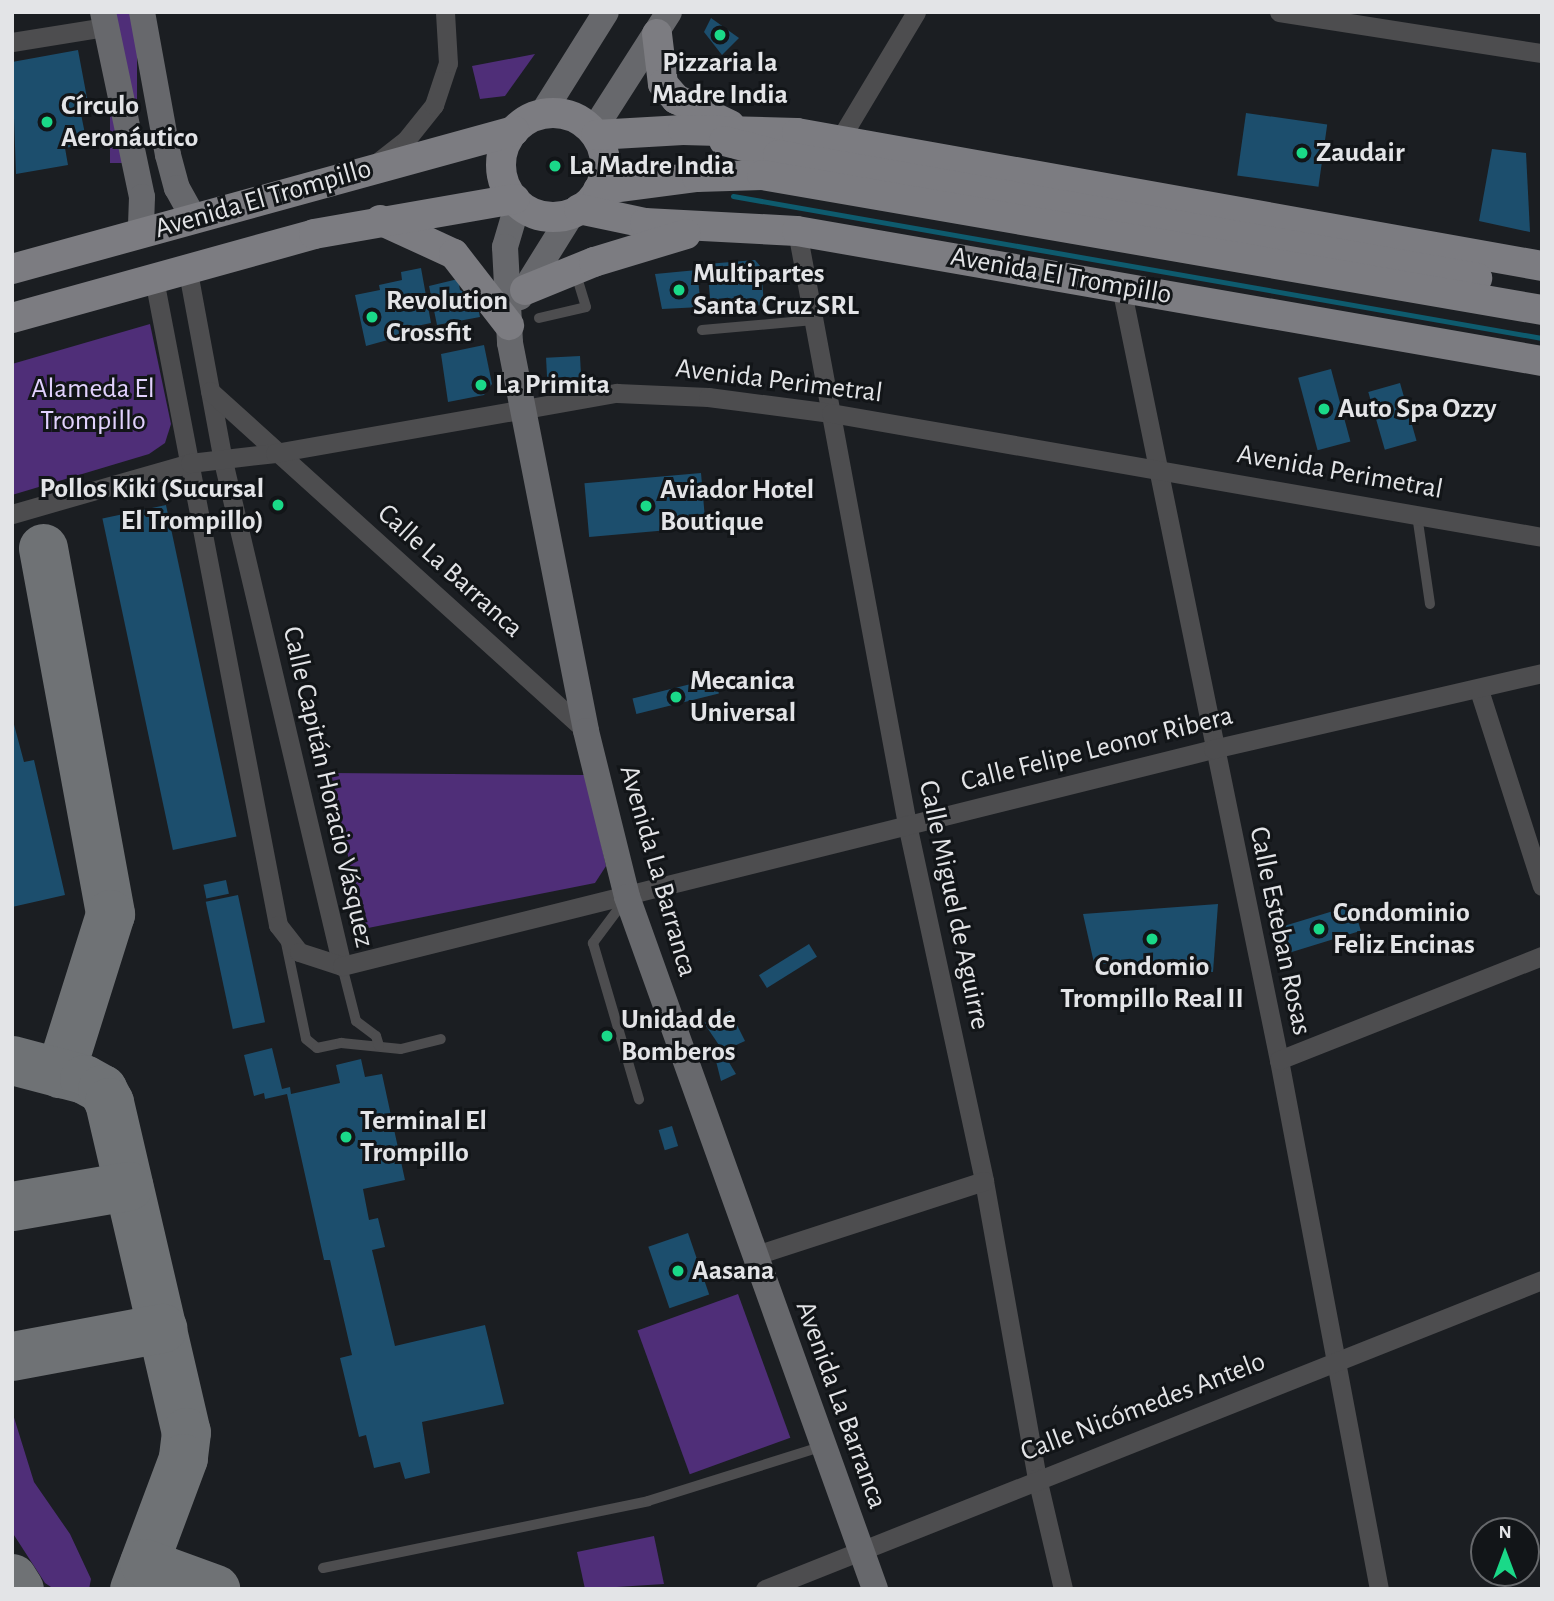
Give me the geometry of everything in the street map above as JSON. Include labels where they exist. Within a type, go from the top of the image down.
[{"type":"main road","points":[[658,18],[660,75],[676,99],[743,131]]},
{"type":"main road","points":[[542,114],[573,117],[594,133],[605,162],[583,204],[544,215],[516,201],[501,165],[514,131],[542,114]]},
{"type":"main road","points":[[683,130],[778,155],[1542,266]]},
{"type":"main road","name":"Avenida El Trompillo","points":[[12,269],[514,131]]},
{"type":"main road","points":[[594,133],[743,131],[840,139],[1542,289]]},
{"type":"main road","name":"Avenida El Trompillo","points":[[583,204],[708,176],[762,175],[1542,310]]},
{"type":"main road","name":"Avenida El Trompillo","points":[[12,318],[379,219],[516,201]]},
{"type":"main road","name":"Avenida El Trompillo","points":[[583,204],[645,223],[797,231],[1542,361]]},
{"type":"main road","points":[[379,219],[454,254],[515,309],[575,270],[651,243],[719,225]]},
{"type":"street","points":[[142,12],[168,155],[177,188],[194,219]]},
{"type":"street","points":[[368,169],[406,139],[435,105],[448,63],[445,12]]},
{"type":"street","points":[[542,114],[606,12]]},
{"type":"street","points":[[840,139],[916,12]]},
{"type":"street","points":[[1279,12],[1542,53]]},
{"type":"street","points":[[594,133],[658,18]]},
{"type":"street","points":[[12,42],[105,20],[142,197],[141,233]]},
{"type":"street","points":[[134,160],[139,167],[153,172],[166,163],[168,155]]},
{"type":"street","name":"Avenida La Barranca","points":[[516,201],[505,247],[515,309],[524,408],[586,731],[627,897],[753,1256],[875,1589]]},
{"type":"street","points":[[515,309],[583,204]]},
{"type":"street","name":"Calle Miguel de Aguirre","points":[[797,231],[907,824],[984,1181],[1037,1478],[1063,1589]]},
{"type":"street","name":"Calle Capitán Horacio Vásquez","points":[[188,271],[223,461],[342,966]]},
{"type":"street","points":[[154,279],[278,925],[285,939]]},
{"type":"street","name":"Calle Esteban Rosas","points":[[1121,287],[1213,749],[1279,1060],[1379,1589]]},
{"type":"street","name":"Calle La Barranca","points":[[210,391],[275,453],[586,731]]},
{"type":"street","name":"Avenida Perimetral","points":[[12,514],[190,463],[275,453],[617,393],[708,397],[831,413],[1158,467],[1542,537]]},
{"type":"street","name":"Calle Felipe Leonor Ribera","points":[[342,966],[1213,749],[1479,690],[1542,673]]},
{"type":"street","points":[[1479,690],[1542,886]]},
{"type":"street","name":"Calle Capitán Horacio Vásquez","points":[[285,939],[299,952],[342,966]]},
{"type":"street","points":[[1279,1060],[1542,956]]},
{"type":"street","points":[[753,1256],[984,1181]]},
{"type":"street","name":"Calle Nicómedes Antelo","points":[[765,1589],[1037,1478],[1542,1280]]},
{"type":"lane","points":[[539,318],[586,307],[575,270]]},
{"type":"lane","points":[[702,330],[814,320]]},
{"type":"lane","points":[[1417,515],[1430,604]]},
{"type":"lane","points":[[627,897],[593,943],[639,1099]]},
{"type":"lane","points":[[285,939],[306,1039],[317,1048],[341,1043],[401,1049],[441,1039]]},
{"type":"lane","points":[[342,966],[356,1021],[376,1036],[379,1046]]},
{"type":"lane","points":[[323,1568],[648,1502],[824,1446]]},
{"type":"green space","points":[[110,12],[137,12],[137,163],[110,163]]},
{"type":"green space","points":[[535,54],[505,96],[480,99],[472,66]]},
{"type":"green space","name":"Alameda El Trompillo","points":[[150,324],[171,424],[165,443],[149,454],[12,495],[12,364]]},
{"type":"green space","points":[[331,773],[586,775],[606,866],[595,883],[363,929]]},
{"type":"green space","points":[[738,1294],[790,1438],[690,1474],[637,1331]]},
{"type":"green space","points":[[12,1411],[34,1482],[70,1534],[91,1579],[89,1589],[54,1589],[45,1583],[12,1532]]},
{"type":"green space","points":[[654,1536],[664,1584],[585,1589],[577,1552]]},
{"type":"building","name":"Pizzaria la Madre India","points":[[711,18],[739,38],[722,55],[704,32]]},
{"type":"building","name":"Círculo Aeronáutico","points":[[78,50],[87,98],[78,99],[87,144],[65,148],[68,165],[16,174],[12,62]]},
{"type":"building","points":[[1246,113],[1327,124],[1318,187],[1237,175]]},
{"type":"building","points":[[1492,149],[1526,153],[1530,232],[1479,221]]},
{"type":"building","points":[[755,260],[761,267],[764,305],[711,309],[707,264]]},
{"type":"building","points":[[421,268],[431,323],[412,327],[413,333],[366,346],[355,295],[380,290],[379,285],[402,280],[401,272]]},
{"type":"building","name":"Multipartes Santa Cruz SRL","points":[[697,270],[701,307],[662,309],[655,274]]},
{"type":"building","points":[[458,279],[460,290],[476,298],[480,317],[437,325],[429,286]]},
{"type":"building","points":[[484,345],[492,384],[484,395],[448,402],[441,354]]},
{"type":"building","points":[[580,356],[581,377],[547,379],[546,358]]},
{"type":"building","name":"Auto Spa Ozzy","points":[[1331,369],[1350,441],[1318,450],[1298,378]]},
{"type":"building","points":[[1400,383],[1417,441],[1385,450],[1368,392]]},
{"type":"building","name":"Aviador Hotel Boutique","points":[[701,473],[706,527],[589,537],[584,483]]},
{"type":"building","points":[[166,505],[236,837],[173,850],[102,519]]},
{"type":"building","name":"Mecanica Universal","points":[[715,678],[719,694],[636,714],[633,699]]},
{"type":"building","points":[[12,717],[24,762],[34,760],[65,895],[12,907]]},
{"type":"building","points":[[226,880],[229,894],[206,898],[204,885]]},
{"type":"building","points":[[238,895],[265,1022],[233,1029],[206,902]]},
{"type":"building","name":"Condomio Trompillo Real II","points":[[1218,904],[1213,972],[1094,963],[1083,914]]},
{"type":"building","name":"Condominio Feliz Encinas","points":[[1353,905],[1361,931],[1285,954],[1277,928]]},
{"type":"building","points":[[809,944],[817,957],[767,988],[759,975]]},
{"type":"building","points":[[730,1011],[745,1041],[723,1051],[704,1023]]},
{"type":"building","points":[[272,1048],[282,1089],[290,1087],[291,1094],[340,1083],[336,1065],[361,1059],[365,1077],[382,1074],[405,1180],[363,1189],[369,1220],[378,1218],[385,1247],[372,1250],[395,1346],[485,1325],[504,1404],[422,1422],[430,1473],[405,1479],[400,1462],[374,1468],[366,1435],[359,1437],[340,1358],[352,1355],[330,1260],[324,1260],[287,1094],[265,1099],[264,1093],[254,1096],[244,1055]]},
{"type":"building","points":[[724,1054],[736,1074],[721,1081],[715,1057]]},
{"type":"building","points":[[672,1126],[678,1146],[665,1150],[659,1130]]},
{"type":"building","name":"Aasana","points":[[688,1233],[709,1294],[669,1308],[648,1247]]},
{"type":"waterway","points":[[733,196],[1542,338]]},
{"type":"taxiway","points":[[43,548],[110,914],[60,1073]]},
{"type":"taxiway","points":[[12,1060],[84,1079],[102,1089],[109,1102],[186,1432],[183,1458],[134,1589]]},
{"type":"taxiway","points":[[12,1206],[128,1186]]},
{"type":"taxiway","points":[[12,1356],[162,1328]]},
{"type":"taxiway","points":[[144,1563],[215,1589]]},
{"type":"taxiway","points":[[12,1578],[19,1589]]},
{"type":"place","name":"Pizzaria la Madre India","points":[[720,35]]},
{"type":"place","name":"Círculo Aeronáutico","points":[[47,122]]},
{"type":"place","name":"Zaudair","points":[[1302,153]]},
{"type":"place","name":"La Madre India","points":[[555,166]]},
{"type":"place","name":"Multipartes Santa Cruz SRL","points":[[679,290]]},
{"type":"place","name":"Revolution Crossfit","points":[[372,317]]},
{"type":"place","name":"La Primita","points":[[481,385]]},
{"type":"place","name":"Auto Spa Ozzy","points":[[1324,409]]},
{"type":"place","name":"Pollos Kiki (Sucursal El Trompillo)","points":[[278,505]]},
{"type":"place","name":"Aviador Hotel Boutique","points":[[646,506]]},
{"type":"place","name":"Mecanica Universal","points":[[676,697]]},
{"type":"place","name":"Condominio Feliz Encinas","points":[[1319,929]]},
{"type":"place","name":"Condomio Trompillo Real II","points":[[1152,939]]},
{"type":"place","name":"Unidad de Bomberos","points":[[607,1036]]},
{"type":"place","name":"Terminal El Trompillo","points":[[346,1137]]},
{"type":"place","name":"Aasana","points":[[678,1271]]}]
